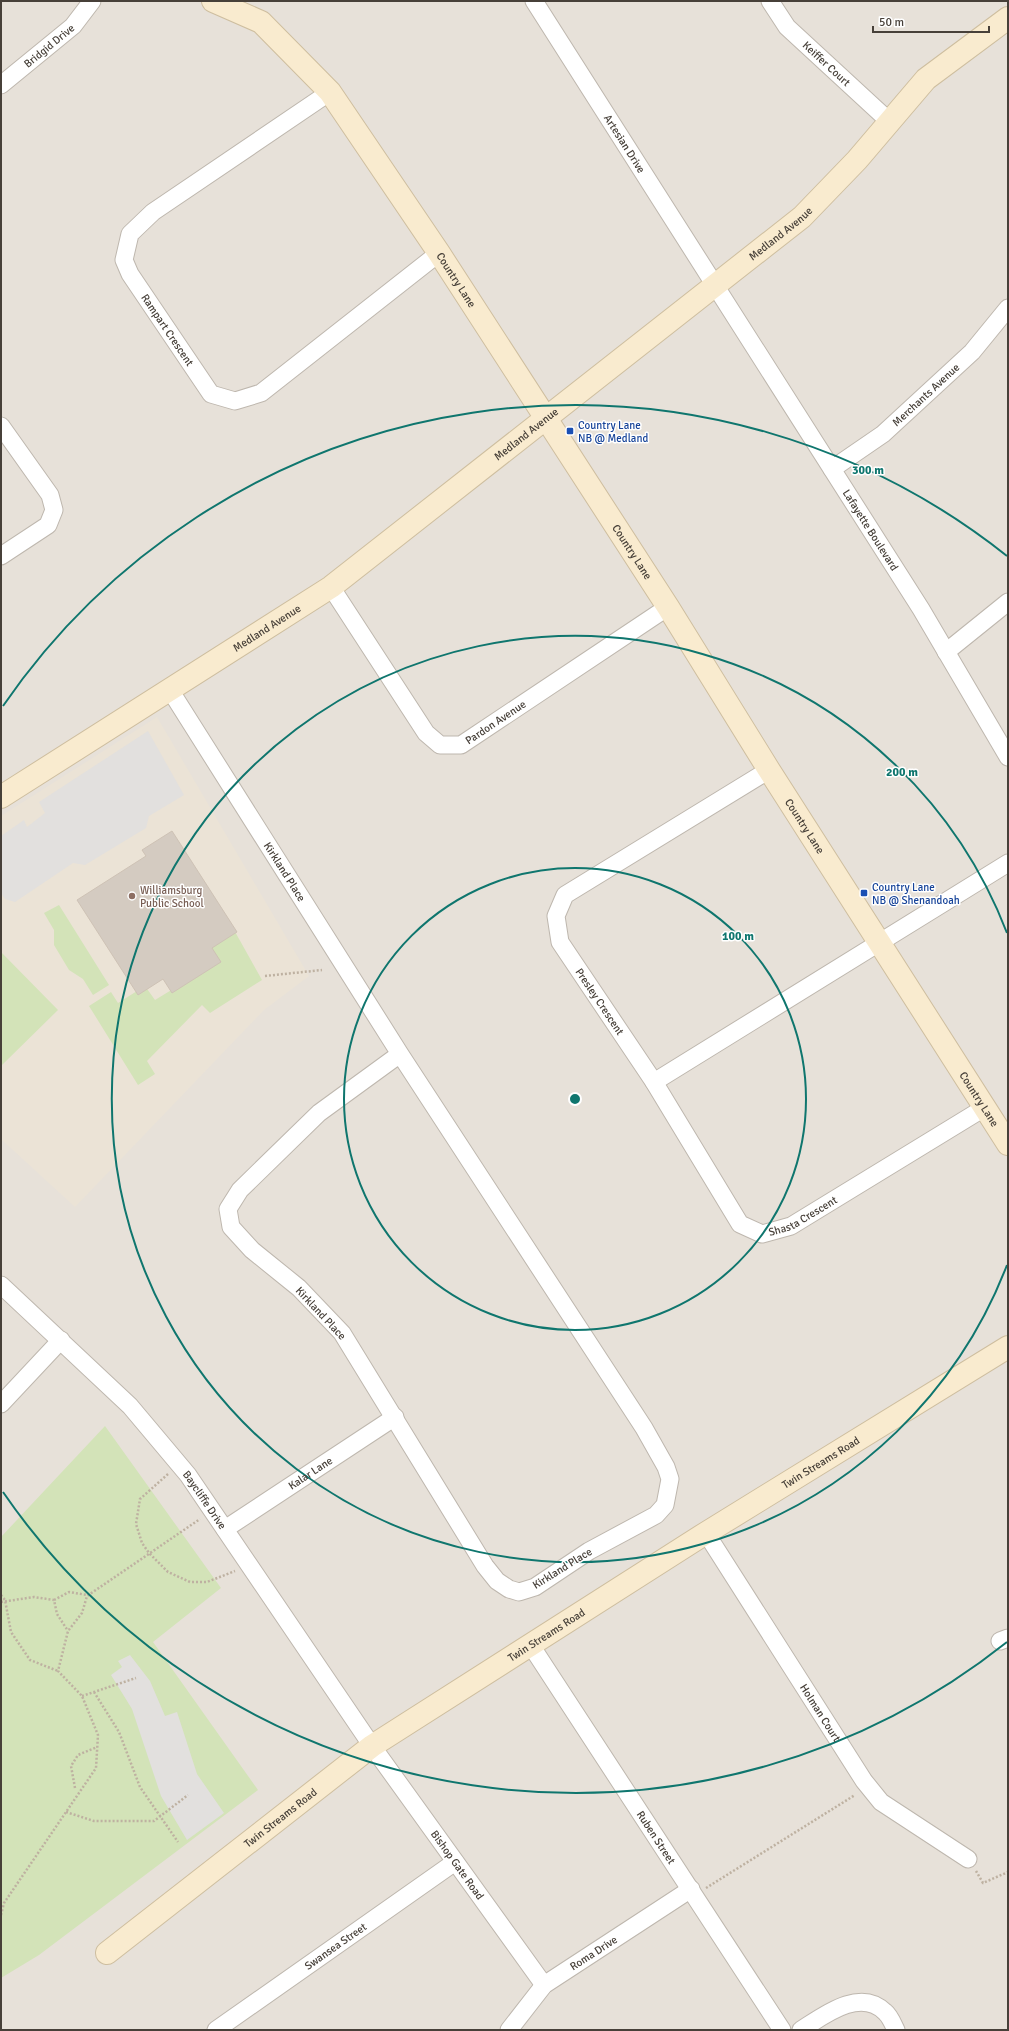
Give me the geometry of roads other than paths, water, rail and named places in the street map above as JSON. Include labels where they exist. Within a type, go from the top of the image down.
[{"type":"street","name":"Bridgid Drive","points":[[1,85],[73,26],[92,1]]},
{"type":"street","name":"Country Lane","points":[[213,1],[261,22],[330,92],[439,253],[547,419],[668,607],[878,942],[1008,1144]]},
{"type":"street","name":"Artesian Drive","points":[[534,1],[716,285]]},
{"type":"street","name":"Keiffer Court","points":[[770,1],[786,26],[890,122]]},
{"type":"street","name":"Medland Avenue","points":[[1,796],[331,587],[547,419],[802,217],[857,160],[926,79],[1008,18]]},
{"type":"street","name":"Rampart Crescent","points":[[330,92],[153,212],[130,234],[124,260],[130,274],[212,394],[234,401],[262,394],[439,253]]},
{"type":"street","name":"Lafayette Boulevard","points":[[716,285],[946,652],[1008,757]]},
{"type":"street","name":"Merchants Avenue","points":[[832,469],[889,429],[972,352],[1008,308]]},
{"type":"street","points":[[1,426],[50,495],[54,510],[48,525],[1,556]]},
{"type":"street","name":"Pardon Avenue","points":[[331,587],[426,733],[440,745],[461,744],[668,607]]},
{"type":"street","points":[[946,652],[1008,602]]},
{"type":"street","name":"Kirkland Place","points":[[170,690],[400,1054],[644,1428],[668,1473],[670,1479],[665,1504],[656,1515],[589,1552],[535,1587],[519,1592],[509,1589],[497,1582],[485,1566],[395,1417],[342,1333],[299,1288],[252,1250],[231,1227],[228,1209],[240,1190],[320,1113],[400,1054]]},
{"type":"street","name":"Presley Crescent","points":[[654,1082],[560,942],[556,916],[565,895],[769,770]]},
{"type":"street","points":[[654,1082],[878,942],[1008,863]]},
{"type":"street","name":"Shasta Crescent","points":[[654,1082],[740,1224],[762,1234],[791,1226],[984,1108]]},
{"type":"street","name":"Baycliffe Drive","points":[[1,1285],[130,1406],[178,1464],[250,1565],[372,1746]]},
{"type":"street","points":[[1,1404],[61,1340]]},
{"type":"street","name":"Twin Streams Road","points":[[107,1953],[372,1746],[706,1533],[1008,1347]]},
{"type":"street","name":"Kalar Lane","points":[[225,1529],[395,1417]]},
{"type":"street","name":"Holman Court","points":[[706,1533],[869,1786],[882,1802],[968,1859]]},
{"type":"street","name":"Ruben Street","points":[[530,1644],[782,2030]]},
{"type":"street","name":"Bishop Gate Road","points":[[372,1746],[544,1985]]},
{"type":"street","name":"Swansea Street","points":[[216,2030],[455,1862]]},
{"type":"street","name":"Roma Drive","points":[[509,2030],[544,1985],[691,1889]]},
{"type":"street","points":[[801,2030],[832,2011],[857,2002],[875,2005],[885,2012],[896,2030]]},
{"type":"place","name":"Country Lane NB @ Medland","points":[[570,431]]},
{"type":"place","name":"Country Lane NB @ Shenandoah","points":[[864,893]]},
{"type":"place","name":"Williamsburg Public School","points":[[132,896]]}]
